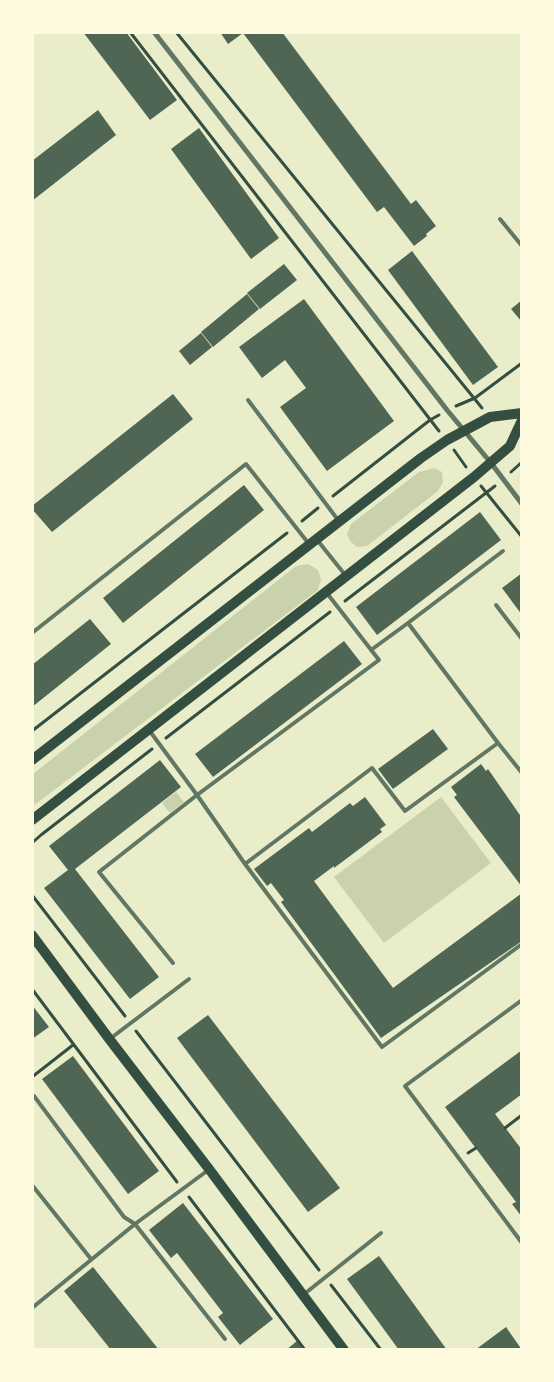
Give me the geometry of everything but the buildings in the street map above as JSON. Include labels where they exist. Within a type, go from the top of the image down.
[{"type":"main road","points":[[32,760],[421,458],[447,440],[490,417],[522,413]]},
{"type":"main road","points":[[32,820],[474,478],[510,446],[522,420]]},
{"type":"main road","points":[[32,935],[344,1350]]},
{"type":"street","points":[[154,32],[522,504]]},
{"type":"lane","points":[[500,218],[522,246]]},
{"type":"lane","points":[[248,400],[339,521]]},
{"type":"lane","points":[[32,633],[246,464],[313,542],[346,576]]},
{"type":"lane","points":[[371,650],[503,551]]},
{"type":"lane","points":[[173,964],[99,872],[378,660],[326,592]]},
{"type":"lane","points":[[496,606],[522,639]]},
{"type":"lane","points":[[408,624],[522,773]]},
{"type":"lane","points":[[149,730],[245,864],[382,1048],[522,944]]},
{"type":"lane","points":[[245,864],[372,768],[405,810],[498,743]]},
{"type":"lane","points":[[110,1040],[189,979]]},
{"type":"lane","points":[[522,1000],[405,1086],[522,1243]]},
{"type":"lane","points":[[34,1096],[124,1217],[135,1224],[225,1339]]},
{"type":"lane","points":[[32,1308],[135,1224],[209,1169]]},
{"type":"lane","points":[[32,1185],[92,1259]]},
{"type":"lane","points":[[303,1295],[381,1232]]},
{"type":"path","points":[[130,32],[447,440],[474,478],[522,537]]},
{"type":"path","points":[[176,32],[490,417]]},
{"type":"path","points":[[302,521],[430,420],[447,410],[475,398],[522,363]]},
{"type":"path","points":[[32,843],[159,743],[487,492],[522,462]]},
{"type":"path","points":[[32,732],[294,527]]},
{"type":"path","points":[[32,895],[380,1350]]},
{"type":"path","points":[[32,989],[305,1350]]},
{"type":"path","points":[[32,1077],[73,1045]]},
{"type":"path","points":[[505,1128],[522,1115]]},
{"type":"green space","points":[[434,468],[442,472],[443,482],[438,491],[367,546],[357,547],[350,541],[347,534],[351,524],[419,472]]},
{"type":"green space","points":[[308,564],[318,570],[321,579],[318,590],[33,806],[33,774],[296,566]]},
{"type":"green space","points":[[176,792],[184,802],[170,813],[162,803]]},
{"type":"green space","points":[[441,797],[491,863],[384,943],[334,877]]}]
